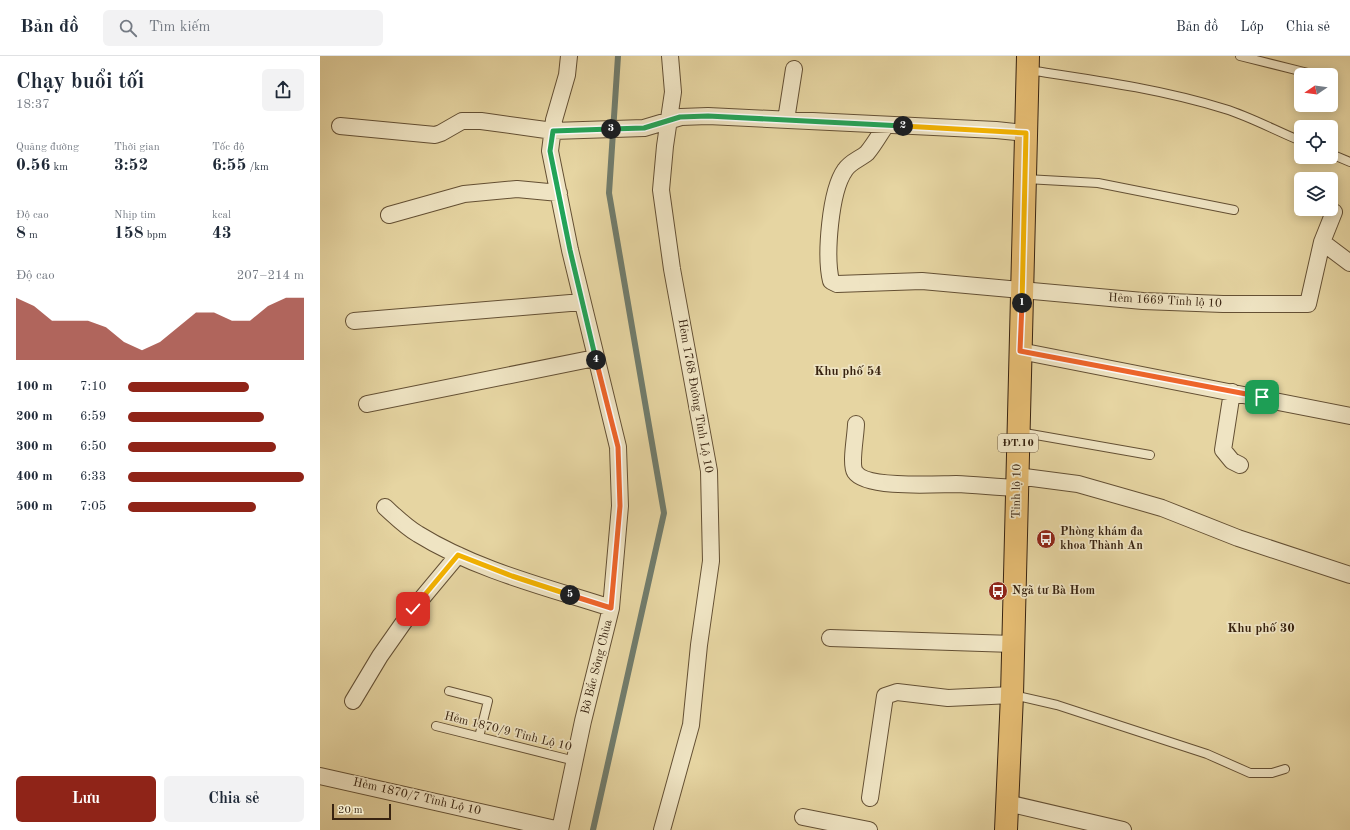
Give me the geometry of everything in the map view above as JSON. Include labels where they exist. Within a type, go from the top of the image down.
[{"type":"main road","name":"Tỉnh lộ 10","points":[[1008,830],[1007,803],[1012,695],[1028,63]]},
{"type":"street","name":"Bờ Bắc Sông Chùa","points":[[560,830],[611,608],[620,506],[618,447],[582,302],[550,151],[553,131],[567,75],[569,56]]},
{"type":"street","name":"Hẻm 1768 Đường Tỉnh Lộ 10","points":[[662,830],[691,726],[698,645],[711,561],[709,471],[672,269],[661,190],[668,121],[673,92],[670,56]]},
{"type":"street","points":[[786,120],[794,69]]},
{"type":"street","points":[[340,126],[435,134],[441,133],[462,121],[481,121],[553,131],[644,128],[680,117],[708,116],[996,130],[1026,133]]},
{"type":"street","name":"Hẻm 1669 Tỉnh lộ 10","points":[[886,125],[867,153],[846,168],[838,181],[831,221],[828,259],[831,281],[837,284],[846,285],[922,281],[1143,302],[1308,304],[1322,242]]},
{"type":"street","points":[[389,215],[464,194],[517,189],[559,193]]},
{"type":"street","points":[[1332,216],[1322,242],[1350,263]]},
{"type":"street","points":[[354,322],[582,302]]},
{"type":"street","points":[[1020,351],[1350,416]]},
{"type":"street","points":[[367,404],[595,358]]},
{"type":"street","points":[[1232,392],[1223,450],[1232,461],[1240,465]]},
{"type":"street","points":[[856,424],[854,462],[855,472],[862,478],[907,486],[1017,482],[1078,484],[1162,508],[1238,538],[1350,575]]},
{"type":"street","points":[[385,507],[417,533],[458,555],[512,576],[611,608]]},
{"type":"street","points":[[353,701],[380,656],[413,609],[458,555]]},
{"type":"street","points":[[830,638],[1013,644]]},
{"type":"street","points":[[870,798],[885,696],[897,692],[948,698],[1012,695]]},
{"type":"street","name":"Hẻm 1870/7 Tỉnh Lộ 10","points":[[320,776],[560,830]]},
{"type":"street","points":[[1007,803],[1123,830]]},
{"type":"street","points":[[804,817],[869,830]]},
{"type":"lane","points":[[1240,56],[1294,70]]},
{"type":"lane","points":[[1028,63],[1100,81],[1178,96],[1226,110],[1294,138]]},
{"type":"lane","points":[[1338,157],[1350,162]]},
{"type":"lane","points":[[1025,179],[1098,183],[1234,210]]},
{"type":"lane","points":[[1018,432],[1150,455]]},
{"type":"lane","points":[[449,691],[488,701],[479,737]]},
{"type":"lane","points":[[1012,695],[1057,705],[1207,754],[1250,773],[1272,773],[1285,769]]},
{"type":"lane","name":"Hẻm 1870/9 Tỉnh Lộ 10","points":[[436,726],[575,761]]},
{"type":"waterway","points":[[593,830],[664,513],[609,193],[618,56]]},
{"type":"place","name":"Phòng khám đa khoa Thành An","points":[[1046,539]]},
{"type":"place","name":"Ngã tư Bà Hom","points":[[998,591]]},
{"type":"district","name":"Khu phố 54","points":[[848,371]]},
{"type":"district","name":"Khu phố 30","points":[[1261,628]]},
{"type":"route","points":[[413,609],[458,555],[512,576],[611,608],[620,506],[618,447],[595,358],[570,250],[550,151],[553,131],[644,128],[680,117],[708,116],[996,130],[1026,133],[1020,351],[1262,397]]}]
